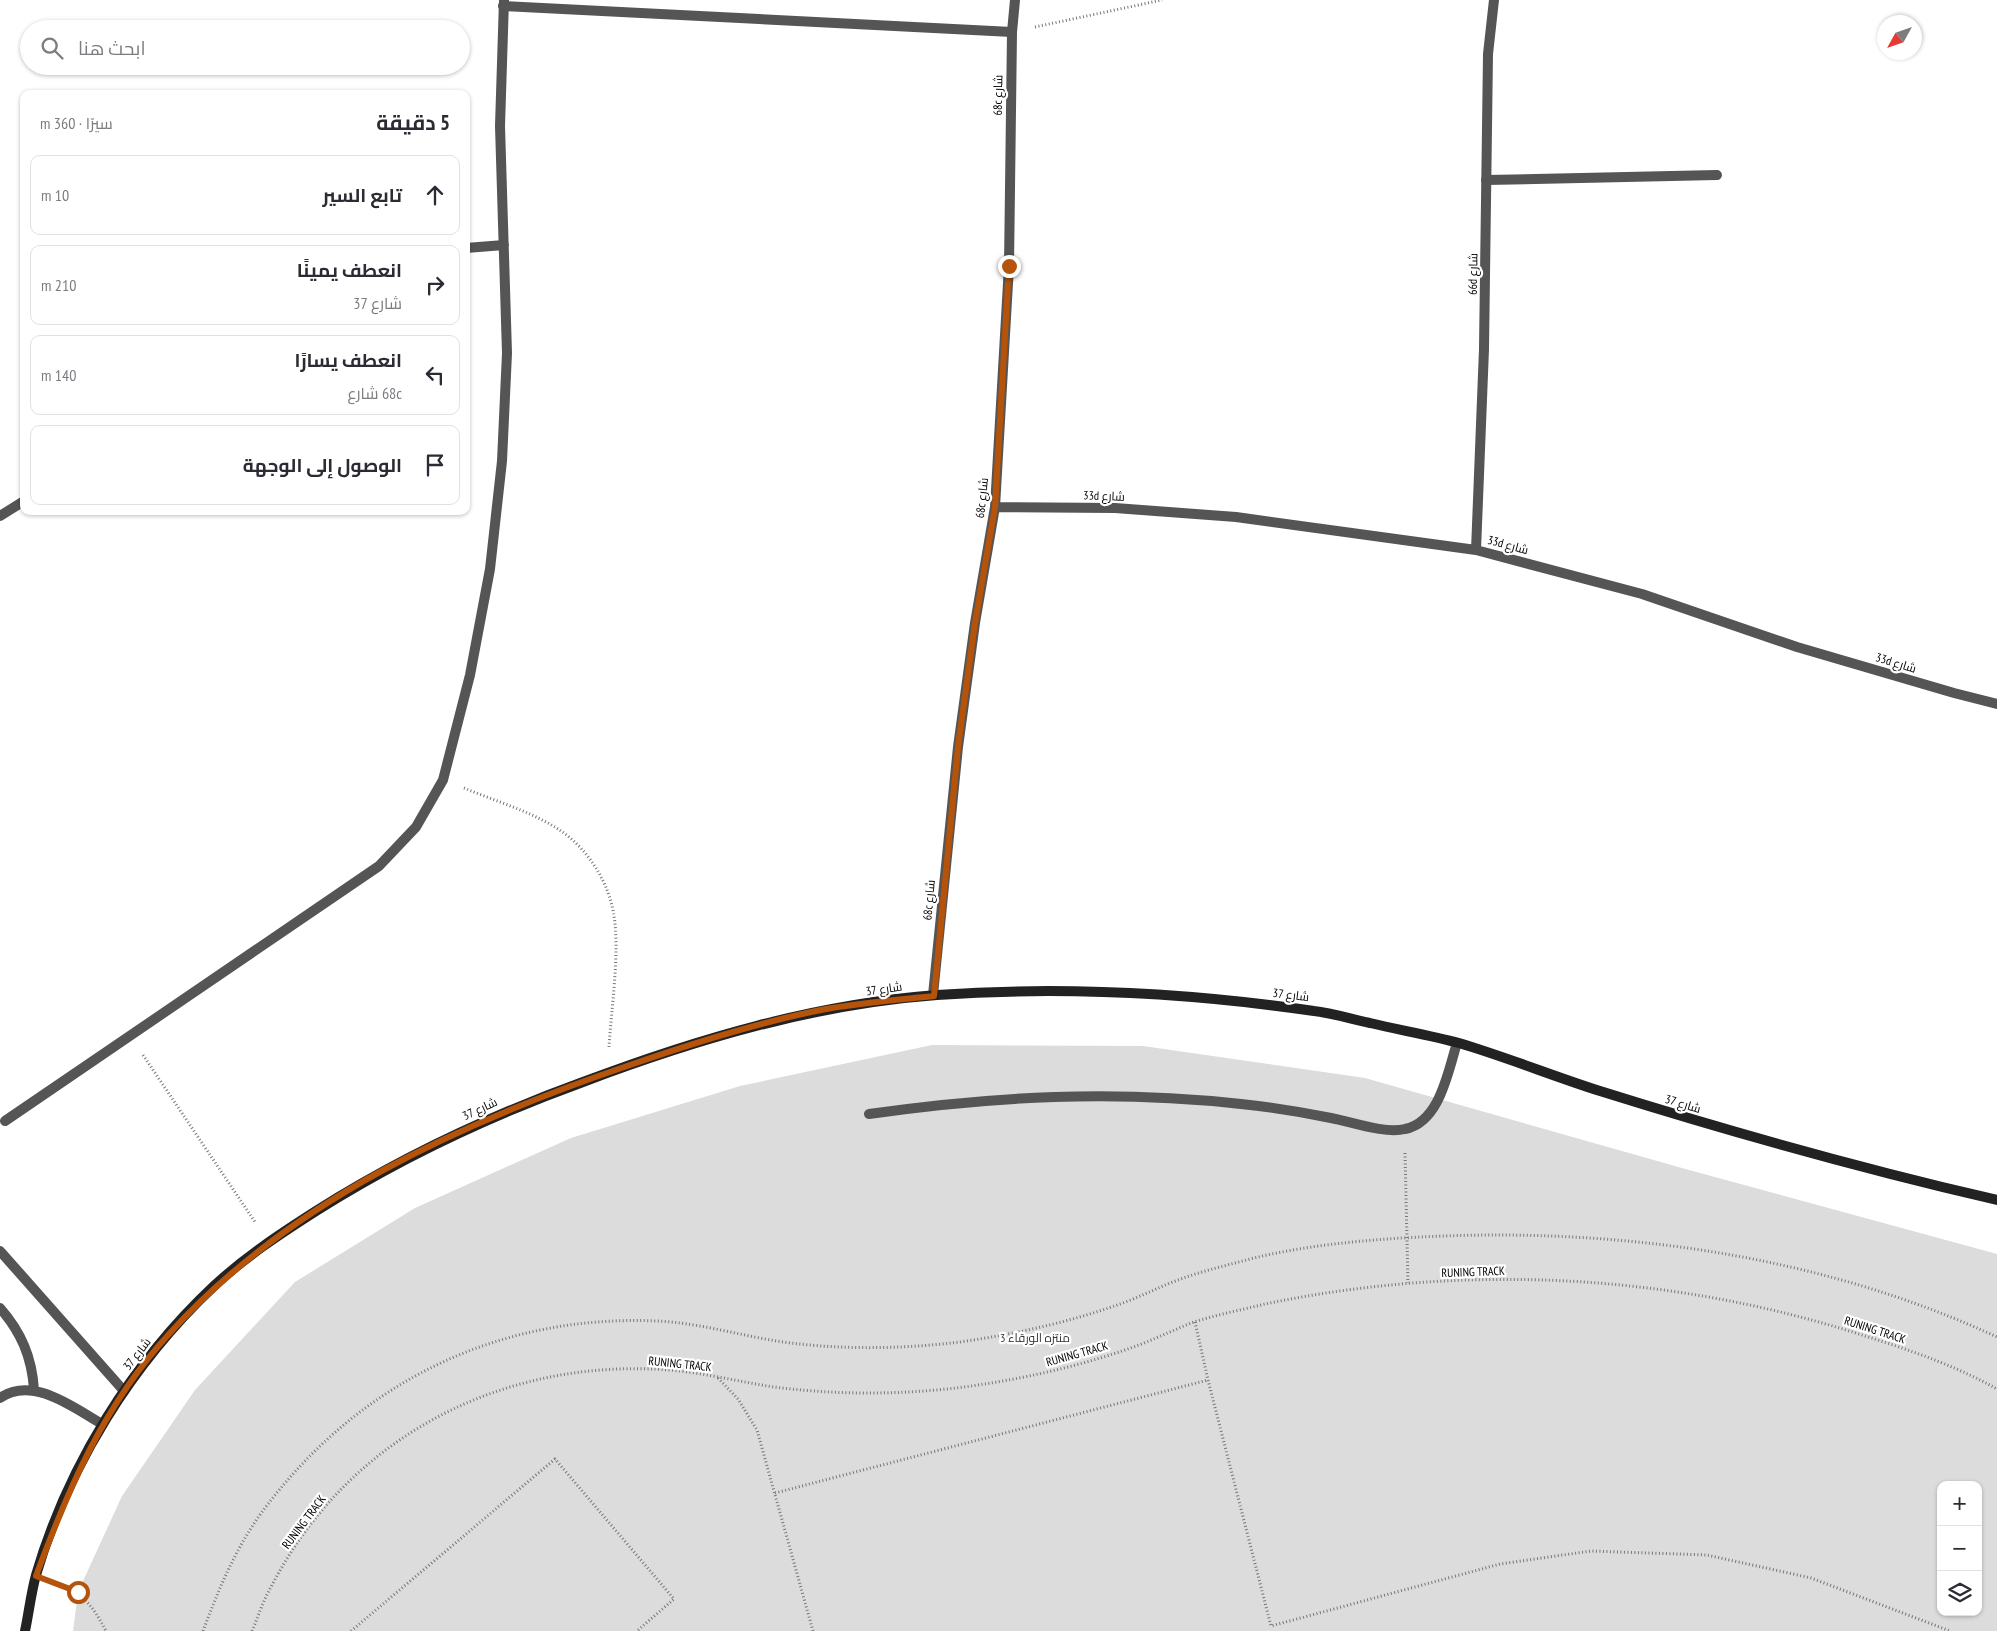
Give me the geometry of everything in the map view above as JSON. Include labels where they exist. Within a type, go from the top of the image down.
[{"type":"street","name":"68c شارع","points":[[934,996],[958,747],[975,623],[995,507],[1009,266],[1012,32],[1015,0]]},
{"type":"street","name":"66d شارع","points":[[1476,550],[1484,339],[1488,54],[1494,0]]},
{"type":"street","points":[[5,1121],[378,866],[416,827],[443,780],[470,675],[490,569],[502,462],[506,353],[500,126],[503,3],[1012,32]]},
{"type":"street","points":[[1486,180],[1717,175]]},
{"type":"street","points":[[470,248],[504,245]]},
{"type":"street","points":[[0,516],[20,504]]},
{"type":"street","name":"33d شارع","points":[[995,507],[1115,508],[1236,517],[1476,550],[1642,594],[1796,646],[1997,704]]},
{"type":"street","name":"شارع 37","points":[[25,1631],[36,1576],[65,1498],[102,1424],[124,1390],[167,1336],[214,1286],[268,1242],[348,1191],[432,1145],[518,1106],[608,1072],[713,1036],[813,1012],[934,996],[1061,990],[1192,996],[1320,1011],[1457,1043],[1701,1122],[1835,1160],[1997,1200]]},
{"type":"street","points":[[869,1114],[943,1103],[1018,1097],[1102,1095],[1168,1097],[1243,1104],[1317,1115],[1390,1130],[1405,1129],[1419,1124],[1430,1114],[1441,1090],[1457,1043]]},
{"type":"street","points":[[0,1251],[124,1390]]},
{"type":"street","points":[[0,1308],[22,1337],[29,1356],[34,1390]]},
{"type":"street","points":[[0,1398],[6,1393],[34,1390],[59,1400],[102,1424]]},
{"type":"path","points":[[1012,32],[1162,0]]},
{"type":"path","points":[[443,780],[559,829],[585,852],[604,882],[614,916],[615,950],[608,1072]]},
{"type":"path","points":[[131,1036],[268,1242]]},
{"type":"path","points":[[1405,1129],[1405,1238],[1408,1283]]},
{"type":"path","points":[[203,1631],[233,1560],[262,1512],[304,1461],[352,1416],[407,1379],[467,1350],[530,1331],[595,1321],[661,1321],[783,1342],[842,1348],[899,1347],[956,1342],[1013,1334],[1069,1320],[1124,1303],[1182,1279],[1255,1258],[1329,1244],[1480,1234],[1556,1236],[1631,1241],[1705,1251],[1780,1265],[1848,1283],[1921,1306],[1997,1337]]},
{"type":"path","name":"RUNING TRACK","points":[[252,1631],[270,1588],[300,1538],[338,1492],[381,1452],[430,1420],[493,1392],[540,1377],[599,1368],[658,1369],[777,1387],[838,1392],[899,1393],[960,1388],[1021,1378],[1080,1364],[1138,1345],[1195,1322],[1265,1304],[1408,1283],[1480,1279],[1552,1280],[1624,1285],[1696,1295],[1767,1308],[1837,1327],[1914,1352],[1973,1376],[1997,1389]]},
{"type":"path","points":[[1195,1322],[1271,1626],[1500,1564],[1591,1552],[1707,1555],[1811,1578],[1950,1631]]},
{"type":"path","points":[[716,1377],[738,1399],[757,1430],[813,1631]]},
{"type":"path","points":[[775,1493],[1208,1380]]},
{"type":"path","points":[[352,1631],[555,1459],[674,1600],[637,1631]]},
{"type":"path","points":[[36,1576],[78,1592],[94,1609],[106,1631]]},
{"type":"green space","name":"منتزه الورقاء 3","points":[[932,1045],[1143,1046],[1365,1078],[1689,1170],[1997,1254],[1997,1631],[73,1631],[78,1592],[122,1496],[195,1390],[295,1282],[415,1208],[571,1138],[740,1086]]},
{"type":"route","points":[[78,1592],[36,1576],[65,1498],[102,1424],[124,1390],[167,1336],[214,1286],[268,1242],[348,1191],[432,1145],[518,1106],[608,1072],[713,1036],[822,1010],[934,996],[944,871],[958,747],[975,623],[995,507],[1004,384],[1009,266]]}]
